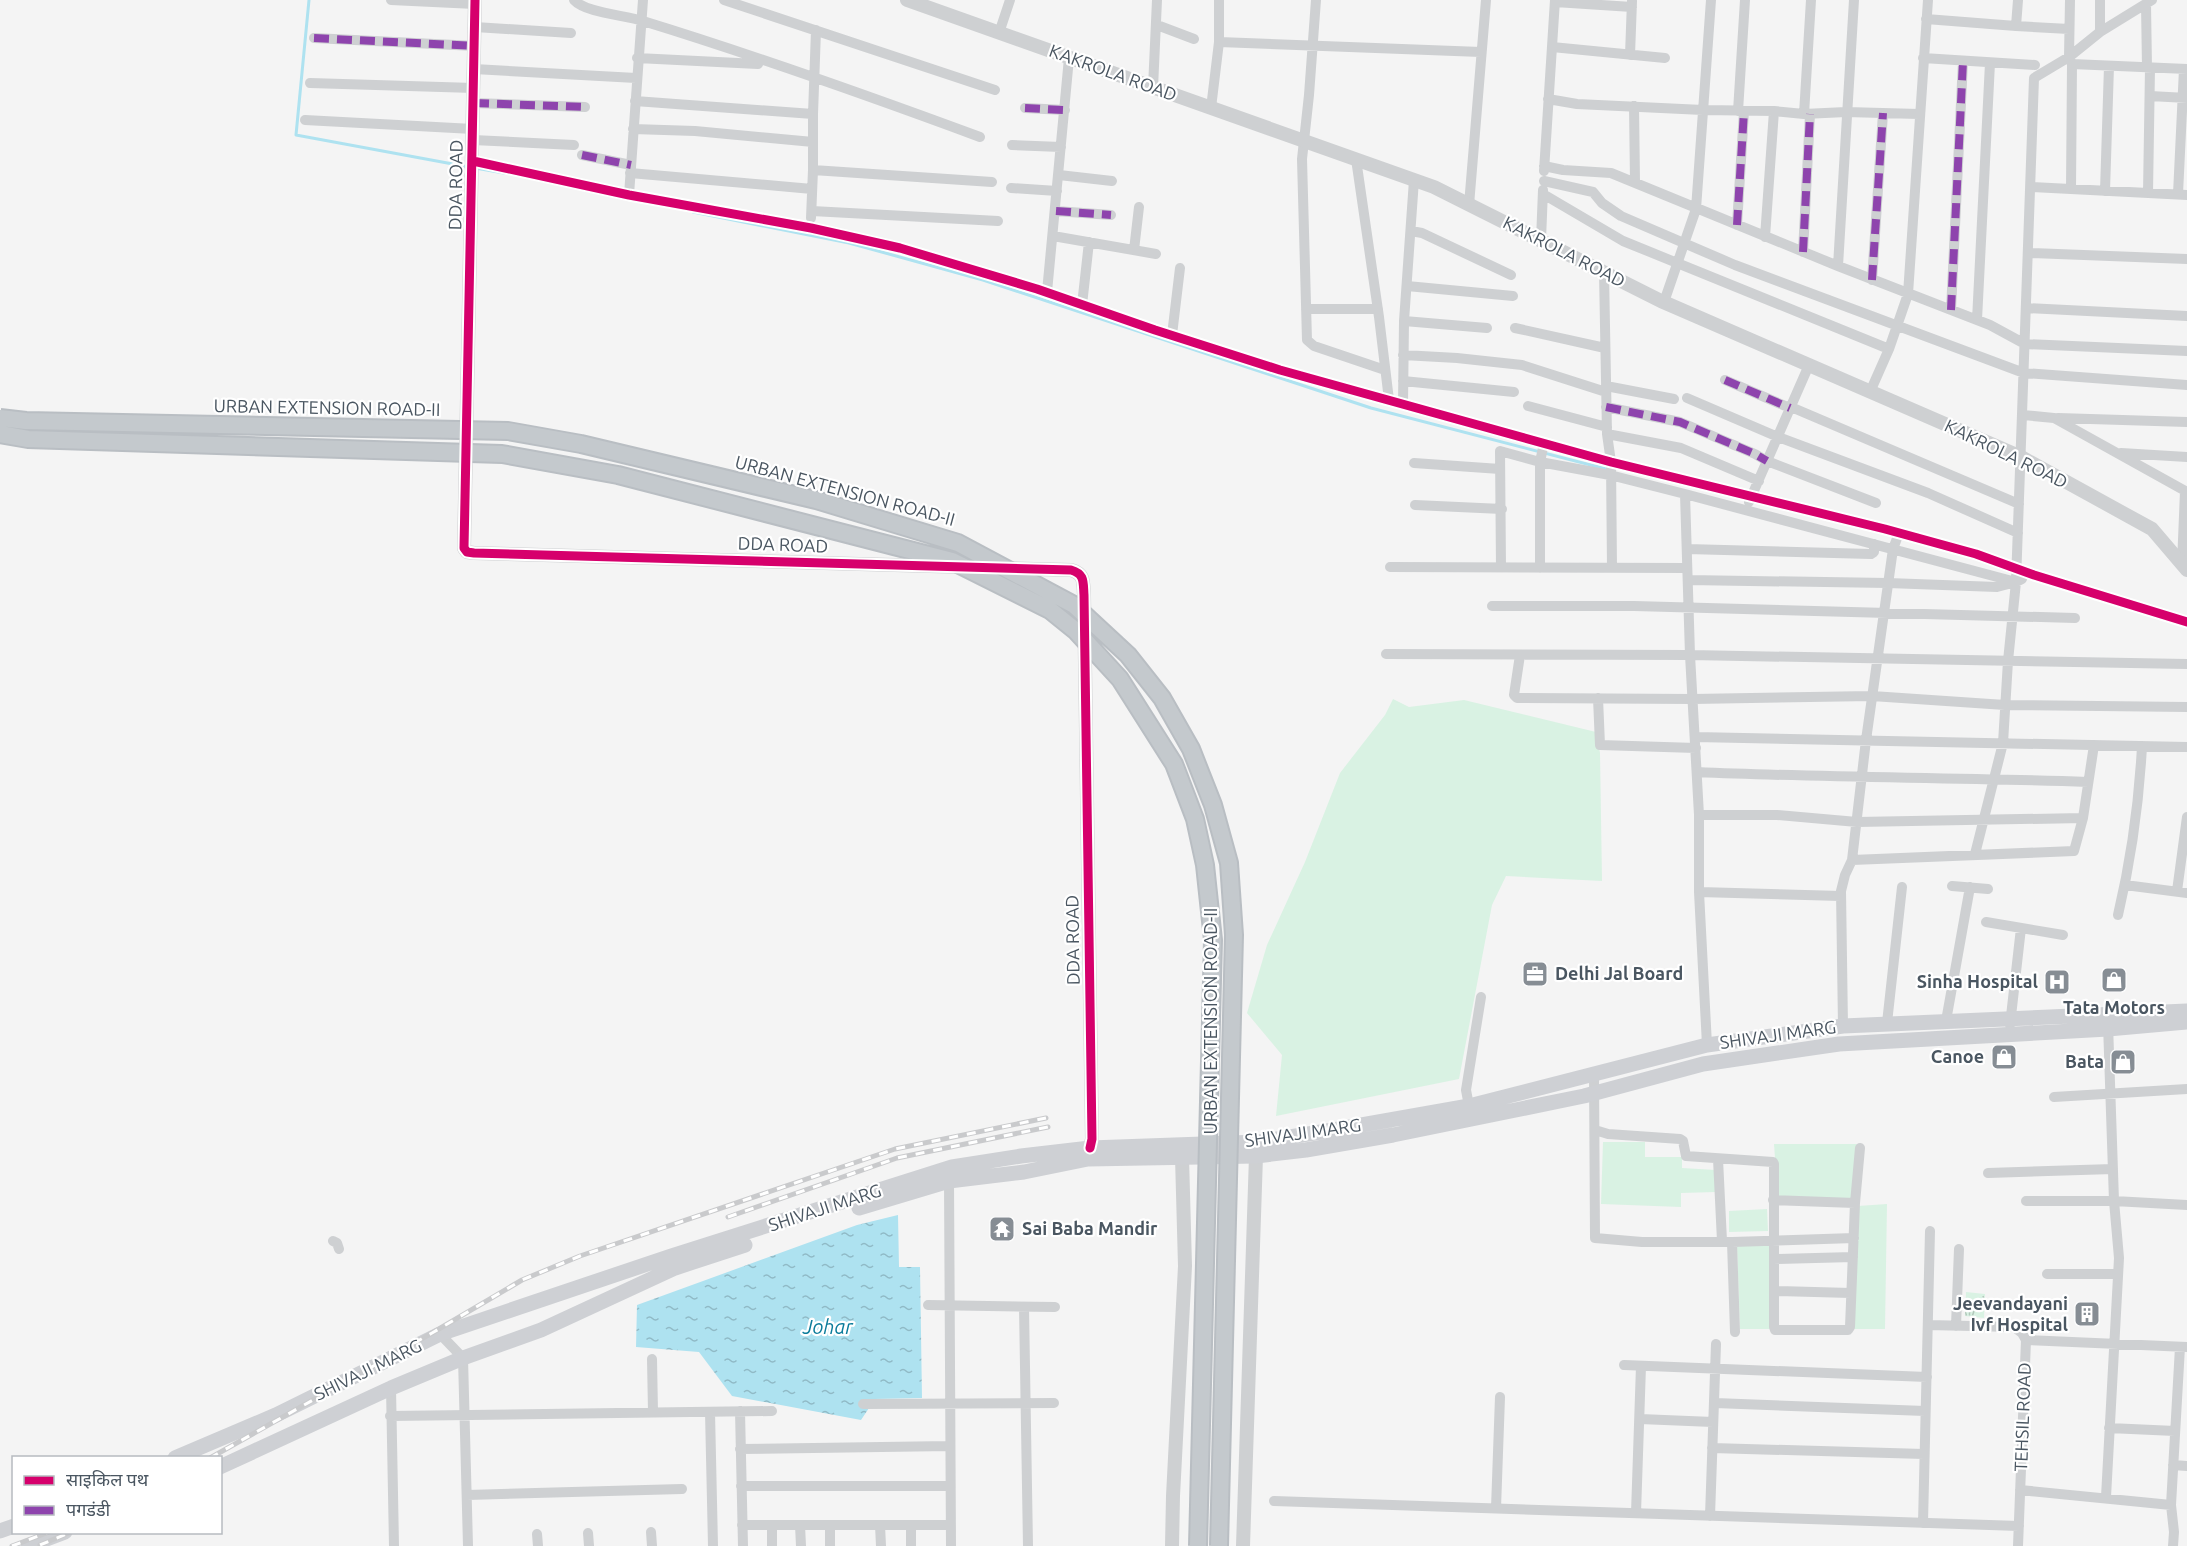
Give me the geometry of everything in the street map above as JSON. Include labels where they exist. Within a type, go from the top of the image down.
[{"type":"highway","name":"URBAN EXTENSION ROAD-II","points":[[0,418],[26,421],[508,431],[581,444],[816,500],[958,543],[1074,605],[1082,612],[1128,655],[1162,698],[1191,749],[1213,805],[1229,863],[1234,946],[1219,1546]]},
{"type":"highway","name":"URBAN EXTENSION ROAD-II","points":[[0,434],[28,439],[502,454],[618,475],[952,561],[1050,610],[1076,631],[1120,680],[1174,764],[1195,819],[1205,865],[1213,940],[1198,1546]]},
{"type":"main road","name":"SHIVAJI MARG","points":[[180,1456],[276,1415],[440,1334],[671,1256],[952,1167],[1091,1145],[1258,1142],[1333,1131],[1469,1106],[1707,1045],[1843,1026],[2187,1011]]},
{"type":"main road","name":"SHIVAJI MARG","points":[[222,1466],[391,1388],[463,1358],[541,1330],[675,1268],[844,1212],[949,1181],[1024,1172],[1088,1159],[1257,1156],[1306,1150],[1393,1135],[1595,1093],[1703,1064],[1839,1044],[2108,1029],[2187,1022]]},
{"type":"main road","points":[[28,1546],[62,1534]]},
{"type":"street","points":[[391,0],[475,2]]},
{"type":"street","points":[[574,0],[582,6],[641,20],[814,76],[980,137]]},
{"type":"street","points":[[629,195],[637,58],[643,0]]},
{"type":"street","points":[[724,0],[995,90]]},
{"type":"street","name":"KAKROLA ROAD","points":[[907,0],[1434,187],[1664,302],[2021,457],[2152,529],[2185,567]]},
{"type":"street","points":[[999,33],[1010,0]]},
{"type":"street","points":[[1153,88],[1157,0]]},
{"type":"street","points":[[1211,108],[1219,42],[1219,0]]},
{"type":"street","points":[[1316,0],[1302,159],[1307,340],[1309,343],[1385,370]]},
{"type":"street","points":[[1469,205],[1484,0]]},
{"type":"street","points":[[1664,302],[1696,209],[1710,0]]},
{"type":"street","points":[[1737,225],[1745,0]]},
{"type":"street","points":[[1803,252],[1811,0]]},
{"type":"street","points":[[1838,266],[1854,0]]},
{"type":"street","points":[[1870,392],[1889,349],[1908,294],[1928,0]]},
{"type":"street","points":[[2016,26],[2018,0]]},
{"type":"street","points":[[2070,0],[2071,189]]},
{"type":"street","points":[[2100,0],[2100,32]]},
{"type":"street","points":[[1540,240],[1555,1],[1632,3],[1630,55]]},
{"type":"street","name":"DDA ROAD","points":[[475,2],[464,548],[467,552],[1079,572],[1083,578],[1091,1145]]},
{"type":"street","points":[[1975,854],[2003,743],[2016,582],[2034,78],[2071,61],[2100,32],[2149,2]]},
{"type":"street","points":[[2148,193],[2149,2]]},
{"type":"street","points":[[1926,19],[2069,29]]},
{"type":"street","points":[[1157,24],[1194,39]]},
{"type":"street","points":[[475,27],[571,33]]},
{"type":"street","points":[[811,228],[816,30]]},
{"type":"street","points":[[314,38],[475,46]]},
{"type":"street","points":[[1219,42],[1481,52]]},
{"type":"street","points":[[1552,47],[1665,58]]},
{"type":"street","points":[[637,58],[776,65]]},
{"type":"street","points":[[1047,292],[1069,58]]},
{"type":"street","points":[[1923,58],[2035,65]]},
{"type":"street","points":[[1951,310],[1964,61]]},
{"type":"street","points":[[2031,187],[2182,194],[2185,69],[2109,66],[2071,61]]},
{"type":"street","points":[[1977,320],[1990,63]]},
{"type":"street","points":[[2105,191],[2109,66]]},
{"type":"street","points":[[474,69],[636,78]]},
{"type":"street","points":[[310,83],[474,95],[585,108]]},
{"type":"street","points":[[2150,96],[2185,97]]},
{"type":"street","points":[[1548,99],[1577,104],[1703,110],[1807,114],[1846,112],[1919,114]]},
{"type":"street","points":[[635,100],[813,114]]},
{"type":"street","points":[[1634,106],[1635,182]]},
{"type":"street","points":[[1025,108],[1065,110]]},
{"type":"street","points":[[1765,237],[1774,111]]},
{"type":"street","points":[[1872,280],[1883,113]]},
{"type":"street","points":[[305,120],[574,145]]},
{"type":"street","points":[[633,129],[695,131],[813,142]]},
{"type":"street","points":[[1012,145],[1061,147]]},
{"type":"street","points":[[582,155],[630,169],[812,189]]},
{"type":"street","points":[[1356,159],[1389,400]]},
{"type":"street","points":[[1544,166],[1563,170],[1611,173],[1872,280],[1977,320],[2025,344],[2187,351]]},
{"type":"street","points":[[473,167],[811,228],[929,256],[1047,292],[1172,336],[1280,370],[1403,404],[1542,452],[1896,542],[2016,582]]},
{"type":"street","points":[[813,170],[992,182]]},
{"type":"street","points":[[1059,175],[1112,181]]},
{"type":"street","points":[[1403,404],[1404,321],[1414,180]]},
{"type":"street","points":[[1544,181],[1595,193],[1602,202],[1621,216],[1684,243],[2024,373],[2187,385]]},
{"type":"street","points":[[1011,188],[1057,191]]},
{"type":"street","points":[[1543,194],[1623,241],[1889,349]]},
{"type":"street","points":[[1134,250],[1138,207]]},
{"type":"street","points":[[812,211],[998,221]]},
{"type":"street","points":[[1056,211],[1111,215]]},
{"type":"street","points":[[1411,231],[1422,233],[1511,275]]},
{"type":"street","points":[[1053,236],[1156,254]]},
{"type":"street","points":[[1082,304],[1089,242]]},
{"type":"street","points":[[2028,253],[2187,259]]},
{"type":"street","points":[[1172,336],[1180,268]]},
{"type":"street","points":[[1604,272],[1612,568]]},
{"type":"street","points":[[1407,286],[1513,296]]},
{"type":"street","points":[[2026,308],[2187,316]]},
{"type":"street","points":[[1306,309],[1378,309]]},
{"type":"street","points":[[1404,321],[1486,328]]},
{"type":"street","points":[[1515,328],[1605,348]]},
{"type":"street","points":[[1403,355],[1522,365],[1606,389],[1674,399]]},
{"type":"street","points":[[1748,504],[1809,365]]},
{"type":"street","points":[[1725,380],[2019,504]]},
{"type":"street","points":[[1403,381],[1514,392]]},
{"type":"street","points":[[1687,398],[1778,437],[1928,493],[2018,533]]},
{"type":"street","points":[[1528,406],[1607,430],[1681,448],[1759,481]]},
{"type":"street","points":[[1606,407],[1680,422],[1767,461],[1876,503]]},
{"type":"street","points":[[2023,415],[2187,422]]},
{"type":"street","points":[[2054,418],[2186,491],[2185,567]]},
{"type":"street","points":[[1501,567],[1502,508],[1499,453],[1501,451],[1542,452],[1610,469],[1685,494],[1748,504],[1874,544],[1896,542],[1976,554],[2034,575],[2187,622]]},
{"type":"street","points":[[1540,568],[1542,452]]},
{"type":"street","points":[[2117,453],[2187,457]]},
{"type":"street","points":[[1414,463],[1500,469]]},
{"type":"street","points":[[1685,494],[1690,655],[1699,815],[1699,891],[1707,1045]]},
{"type":"street","points":[[1415,505],[1502,508]]},
{"type":"street","points":[[1843,1026],[1841,896],[1845,875],[1852,860],[1872,696],[1896,542]]},
{"type":"street","points":[[1687,549],[1871,554],[1874,552],[1874,544]]},
{"type":"street","points":[[1390,567],[1687,568]]},
{"type":"street","points":[[1688,580],[1997,587],[2034,575]]},
{"type":"street","points":[[1492,606],[1634,606],[2075,618]]},
{"type":"street","points":[[1386,654],[1690,655],[2187,664]]},
{"type":"street","points":[[1520,655],[1515,697],[1693,699],[1872,696],[2006,705],[2187,707]]},
{"type":"street","points":[[1598,698],[1600,744],[1866,740],[2187,747]]},
{"type":"street","points":[[1852,860],[2072,852],[2075,850],[2083,818],[2094,745]]},
{"type":"street","points":[[2118,915],[2140,791],[2142,746]]},
{"type":"street","points":[[1697,772],[2088,782]]},
{"type":"street","points":[[1699,815],[1777,815],[1857,822],[2083,818]]},
{"type":"street","points":[[2125,885],[2182,892],[2187,816]]},
{"type":"street","points":[[1952,886],[1988,889]]},
{"type":"street","points":[[1887,1023],[1902,887]]},
{"type":"street","points":[[1946,1021],[1970,887]]},
{"type":"street","points":[[1699,891],[1841,896]]},
{"type":"street","points":[[1986,922],[2063,935]]},
{"type":"street","points":[[2011,1035],[2010,1018],[2021,928]]},
{"type":"street","points":[[1469,1106],[1467,1090],[1481,997]]},
{"type":"street","points":[[2106,1497],[2119,1258],[2114,1201],[2109,1013]]},
{"type":"street","points":[[1594,1074],[1595,1238],[1642,1242],[1854,1238]]},
{"type":"street","points":[[2054,1097],[2187,1089]]},
{"type":"street","points":[[1595,1130],[1608,1134],[1680,1139],[1683,1141],[1686,1156],[1773,1162],[1774,1327],[1778,1331],[1848,1330],[1850,1327],[1855,1203],[1860,1148]]},
{"type":"street","points":[[1243,1546],[1257,1156]]},
{"type":"street","points":[[1172,1546],[1185,1266],[1182,1157]]},
{"type":"street","points":[[1718,1159],[1735,1332]]},
{"type":"street","points":[[1988,1173],[2113,1169]]},
{"type":"street","points":[[949,1181],[951,1546]]},
{"type":"street","points":[[1773,1200],[1855,1203]]},
{"type":"street","points":[[2026,1201],[2114,1201],[2187,1205]]},
{"type":"street","points":[[1923,1523],[1930,1231]]},
{"type":"street","points":[[1956,1326],[1959,1249]]},
{"type":"street","points":[[1774,1259],[1853,1257]]},
{"type":"street","points":[[2047,1274],[2118,1274]]},
{"type":"street","points":[[1774,1291],[1851,1293]]},
{"type":"street","points":[[928,1305],[1055,1307]]},
{"type":"street","points":[[1024,1306],[1028,1546]]},
{"type":"street","points":[[1928,1325],[2014,1327],[2022,1333],[2026,1340]]},
{"type":"street","points":[[440,1334],[463,1358],[468,1546]]},
{"type":"street","name":"TEHSIL ROAD","points":[[2018,1546],[2026,1340],[2183,1347]]},
{"type":"street","points":[[1710,1516],[1716,1344]]},
{"type":"street","points":[[2173,1546],[2171,1505],[2173,1465],[2179,1426],[2183,1347]]},
{"type":"street","points":[[652,1359],[653,1412]]},
{"type":"street","points":[[1624,1365],[1927,1377]]},
{"type":"street","points":[[1636,1513],[1641,1366]]},
{"type":"street","points":[[391,1388],[394,1546]]},
{"type":"street","points":[[1496,1508],[1500,1397]]},
{"type":"street","points":[[863,1404],[1054,1403]]},
{"type":"street","points":[[1715,1403],[1925,1410]]},
{"type":"street","points":[[740,1411],[743,1546]]},
{"type":"street","points":[[390,1416],[772,1411]]},
{"type":"street","points":[[710,1412],[712,1546]]},
{"type":"street","points":[[1640,1419],[1713,1422]]},
{"type":"street","points":[[2109,1428],[2179,1426]]},
{"type":"street","points":[[740,1449],[950,1446]]},
{"type":"street","points":[[1712,1449],[1924,1454]]},
{"type":"street","points":[[2173,1465],[2187,1466]]},
{"type":"street","points":[[741,1486],[950,1486]]},
{"type":"street","points":[[467,1495],[682,1489]]},
{"type":"street","points":[[2020,1490],[2171,1505]]},
{"type":"street","points":[[1274,1501],[2019,1526]]},
{"type":"street","points":[[742,1525],[950,1525]]},
{"type":"street","points":[[772,1525],[772,1546]]},
{"type":"street","points":[[800,1525],[801,1546]]},
{"type":"street","points":[[830,1525],[830,1546]]},
{"type":"street","points":[[880,1525],[881,1546]]},
{"type":"street","points":[[911,1525],[911,1546]]},
{"type":"street","points":[[651,1532],[652,1546]]},
{"type":"street","points":[[588,1533],[589,1546]]},
{"type":"street","points":[[537,1534],[538,1546]]},
{"type":"green space","points":[[1393,699],[1409,707],[1464,700],[1596,732],[1600,753],[1602,881],[1506,876],[1492,905],[1459,1079],[1276,1116],[1282,1055],[1247,1013],[1267,945],[1305,862],[1340,773],[1385,715]]},
{"type":"green space","points":[[1603,1142],[1645,1142],[1645,1157],[1682,1157],[1682,1168],[1716,1170],[1716,1192],[1681,1193],[1681,1207],[1601,1204]]},
{"type":"green space","points":[[1774,1144],[1860,1144],[1860,1203],[1778,1201]]},
{"type":"green space","points":[[1887,1204],[1885,1329],[1854,1329],[1858,1206]]},
{"type":"green space","points":[[1767,1209],[1768,1231],[1729,1232],[1729,1211]]},
{"type":"green space","points":[[1737,1246],[1772,1246],[1772,1329],[1740,1329]]},
{"type":"green space","points":[[1966,1292],[1985,1294],[1984,1318],[1965,1316]]},
{"type":"water","name":"Johar","points":[[898,1215],[899,1267],[920,1267],[922,1398],[875,1399],[861,1420],[732,1396],[699,1352],[636,1347],[637,1305],[857,1225]]},
{"type":"waterway","points":[[309,0],[296,135],[469,167]]},
{"type":"waterway","points":[[475,168],[504,173]]},
{"type":"waterway","points":[[693,212],[849,243],[983,280],[1371,408],[1610,470]]},
{"type":"railway","points":[[214,1456],[522,1280],[580,1256],[895,1149],[1046,1118]]},
{"type":"railway","points":[[728,1217],[897,1158],[1048,1127]]},
{"type":"railway","points":[[12,1546],[44,1534]]},
{"type":"railway","points":[[40,1545],[66,1534]]},
{"type":"marked path","points":[[314,38],[475,46]]},
{"type":"marked path","points":[[1951,310],[1963,61]]},
{"type":"marked path","points":[[474,103],[585,107]]},
{"type":"marked path","points":[[1025,108],[1065,110]]},
{"type":"marked path","points":[[1737,225],[1744,111]]},
{"type":"marked path","points":[[1872,280],[1883,113]]},
{"type":"marked path","points":[[1803,252],[1810,114]]},
{"type":"marked path","points":[[582,155],[631,165]]},
{"type":"marked path","points":[[1056,211],[1111,215]]},
{"type":"marked path","points":[[1725,380],[1790,408]]},
{"type":"marked path","points":[[1606,407],[1680,422],[1767,461]]},
{"type":"cycle path","points":[[475,0],[464,548],[467,552],[474,553],[1071,570],[1079,574],[1084,595],[1092,1139],[1090,1148]]},
{"type":"cycle path","points":[[473,161],[629,195],[811,228],[900,248],[1037,289],[1280,370],[1611,462],[1885,529],[1976,554],[2034,575],[2187,622]]},
{"type":"place","name":"Delhi Jal Board","points":[[1535,974]]},
{"type":"place","name":"Tata Motors","points":[[2114,980]]},
{"type":"place","name":"Sinha Hospital","points":[[2057,982]]},
{"type":"place","name":"Canoe","points":[[2004,1057]]},
{"type":"place","name":"Bata","points":[[2123,1062]]},
{"type":"place","name":"Sai Baba Mandir","points":[[1002,1229]]},
{"type":"place","name":"Jeevandayani Ivf Hospital","points":[[2087,1314]]}]
